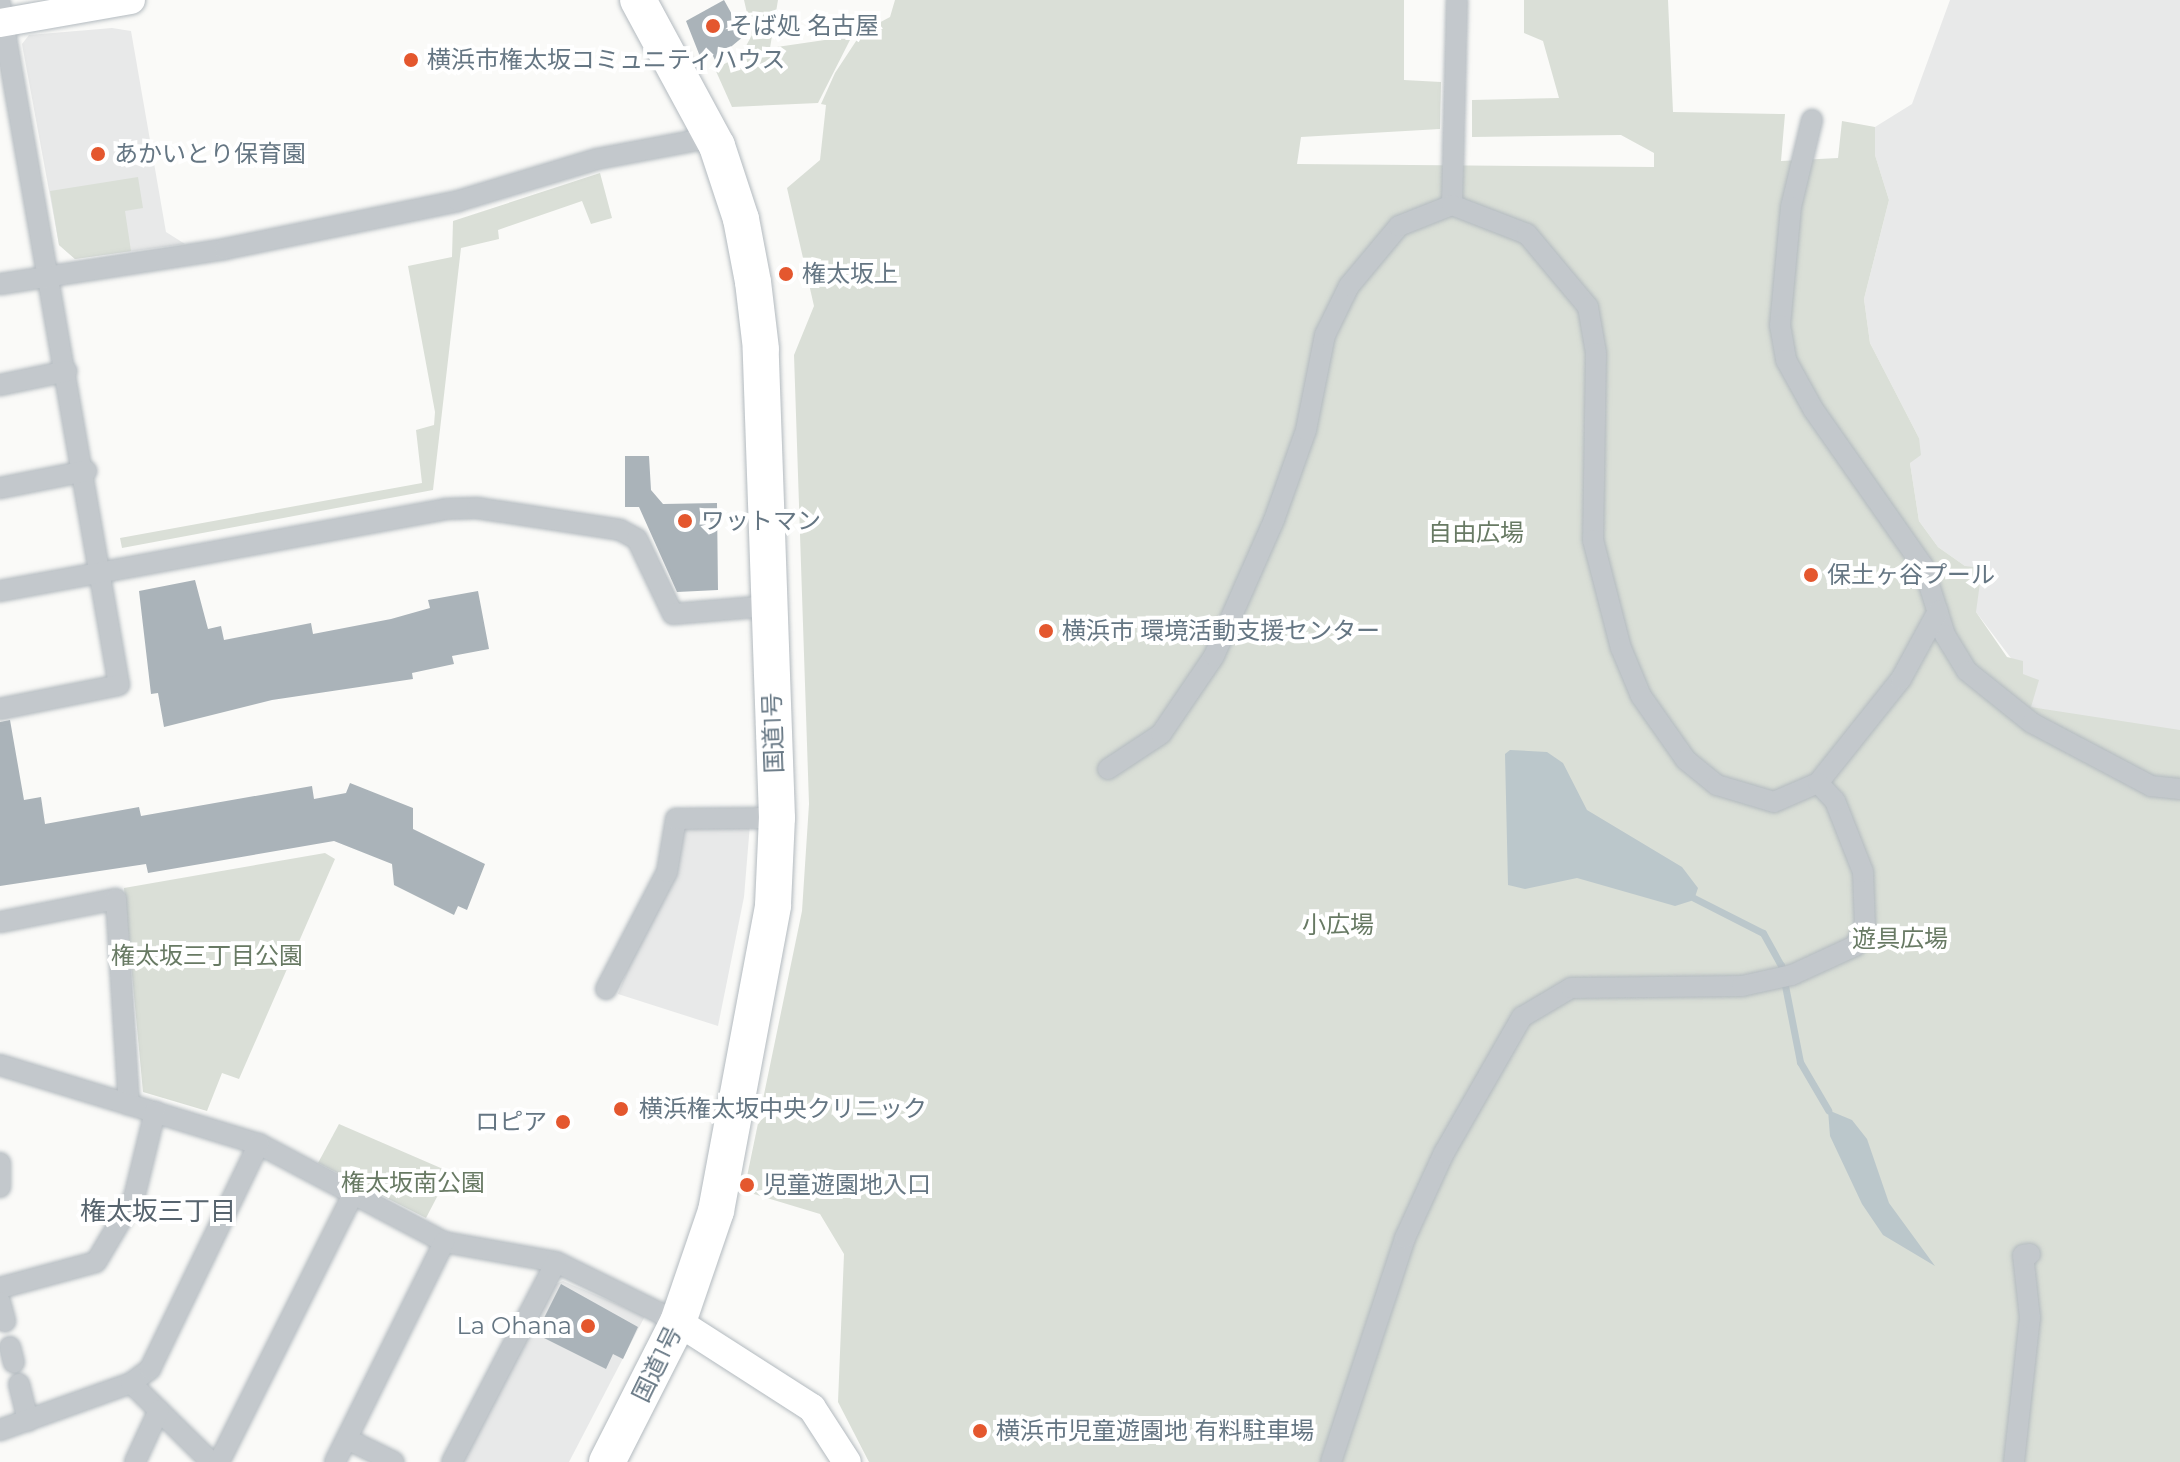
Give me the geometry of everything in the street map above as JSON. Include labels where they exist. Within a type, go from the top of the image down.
[{"type":"highway","name":"国道1号","points":[[607,1462],[678,1322],[716,1211],[773,905],[777,818],[761,349],[741,219],[713,137],[638,0]]},
{"type":"street","points":[[0,709],[119,685],[86,471],[1,17],[131,0]]},
{"type":"street","points":[[1452,205],[1457,0]]},
{"type":"street","points":[[1812,120],[1791,207],[1780,325],[1786,360],[1813,409],[1923,566],[1938,611],[1967,671],[2032,723],[2151,786],[2180,789]]},
{"type":"street","points":[[0,284],[225,249],[425,208],[533,183],[597,159],[713,137]]},
{"type":"street","points":[[1108,769],[1161,734],[1214,656],[1274,520],[1306,430],[1325,335],[1349,286],[1399,226],[1452,205],[1527,234],[1588,307],[1596,353],[1593,540],[1621,648],[1660,729],[1717,785],[1774,802],[1818,783],[1901,679],[1938,611]]},
{"type":"street","points":[[0,385],[67,371]]},
{"type":"street","points":[[0,488],[86,471]]},
{"type":"street","points":[[0,591],[477,508],[620,530],[637,539],[673,614],[768,606]]},
{"type":"street","points":[[1331,1462],[1405,1238],[1444,1153],[1522,1017],[1571,988],[1742,986],[1792,975],[1855,946],[1865,926],[1863,872],[1835,801],[1818,783]]},
{"type":"street","points":[[606,989],[667,872],[676,819],[777,818]]},
{"type":"street","points":[[0,922],[116,899],[129,1105]]},
{"type":"street","points":[[0,1065],[259,1144],[444,1242],[556,1262],[678,1322],[812,1408],[847,1462]]},
{"type":"street","points":[[0,1288],[96,1262],[134,1198],[155,1112]]},
{"type":"street","points":[[0,1430],[131,1383],[150,1369],[259,1144]]},
{"type":"street","points":[[0,1163],[0,1187]]},
{"type":"street","points":[[219,1462],[353,1194]]},
{"type":"street","points":[[335,1462],[444,1242]]},
{"type":"street","points":[[2014,1462],[2030,1318],[2023,1255],[2030,1254]]},
{"type":"street","points":[[452,1462],[556,1262]]},
{"type":"street","points":[[131,1383],[211,1462]]},
{"type":"street","points":[[19,1384],[28,1421]]},
{"type":"street","points":[[135,1462],[159,1410]]},
{"type":"street","points":[[347,1439],[394,1462]]},
{"type":"shaded area","points":[[1950,0],[2180,0],[2180,774],[2031,707],[2023,674],[1976,612],[1965,566],[1938,547],[1919,521],[1910,463],[1919,438],[1870,343],[1864,299],[1889,200],[1875,155],[1875,127],[1912,104]]},
{"type":"shaded area","name":"あかいとり保育園","points":[[112,28],[131,31],[166,232],[185,244],[75,259],[59,245],[22,44],[29,35]]},
{"type":"shaded area","points":[[1510,750],[1547,752],[1563,763],[1587,810],[1682,867],[1698,888],[1694,900],[1675,906],[1577,878],[1525,889],[1508,885],[1505,754]]},
{"type":"shaded area","points":[[750,824],[744,897],[718,1026],[618,994],[682,829]]},
{"type":"shaded area","points":[[1828,1110],[1852,1120],[1867,1139],[1889,1203],[1935,1266],[1883,1235],[1862,1204],[1830,1136]]},
{"type":"shaded area","points":[[563,1281],[645,1316],[569,1462],[463,1462],[553,1285]]},
{"type":"green space","points":[[744,0],[778,0],[770,48],[852,36],[818,103],[732,107],[715,69],[741,55],[752,35]]},
{"type":"green space","points":[[895,0],[1404,0],[1404,80],[1441,82],[1440,129],[1301,137],[1297,164],[1654,167],[1654,153],[1621,135],[1472,137],[1472,100],[1559,98],[1543,41],[1524,33],[1524,0],[1668,0],[1673,112],[1785,114],[1781,161],[1838,158],[1842,121],[1875,127],[1875,155],[1889,200],[1864,299],[1870,343],[1919,438],[1921,455],[1910,463],[1919,521],[1938,547],[1965,566],[1982,568],[1976,612],[2007,657],[2023,661],[2023,674],[2039,680],[2031,707],[2180,730],[2180,1462],[869,1462],[838,1402],[844,1254],[820,1214],[744,1191],[802,911],[809,804],[794,355],[814,306],[787,188],[820,160],[826,105],[821,104],[835,73],[862,32],[890,17]]},
{"type":"green space","points":[[600,173],[612,218],[591,224],[582,201],[498,230],[499,239],[461,248],[433,490],[122,548],[120,538],[422,483],[416,430],[434,425],[435,412],[408,266],[452,257],[453,221]]},
{"type":"green space","points":[[138,177],[143,208],[125,211],[131,251],[75,259],[59,245],[50,191]]},
{"type":"green space","name":"権太坂三丁目公園","points":[[325,853],[335,859],[239,1079],[222,1073],[207,1111],[143,1092],[124,888]]},
{"type":"green space","name":"権太坂南公園","points":[[339,1124],[450,1172],[426,1218],[318,1163]]},
{"type":"building","name":"そば処 名古屋","points":[[724,0],[744,36],[715,60],[712,54],[701,59],[686,21]]},
{"type":"building","name":"ワットマン","points":[[625,456],[649,456],[651,490],[663,504],[717,503],[718,590],[677,592],[639,507],[625,507]]},
{"type":"building","points":[[195,580],[208,629],[221,626],[224,640],[311,623],[313,634],[391,619],[430,608],[428,600],[478,591],[489,649],[452,656],[454,664],[412,673],[413,679],[272,700],[164,727],[158,693],[151,694],[139,591]]},
{"type":"building","points":[[10,720],[24,800],[41,797],[45,824],[139,807],[141,816],[312,786],[314,799],[346,793],[350,783],[413,808],[413,829],[485,864],[467,910],[458,906],[454,915],[394,885],[392,864],[334,841],[148,873],[146,864],[0,886],[0,722]]},
{"type":"building","name":"La Ohana","points":[[561,1284],[638,1327],[623,1359],[613,1354],[606,1369],[536,1334]]},
{"type":"waterway","points":[[1694,898],[1763,933],[1781,965],[1800,1062],[1828,1110]]},
{"type":"place","name":"そば処 名古屋","points":[[713,26]]},
{"type":"place","name":"横浜市権太坂コミュニティハウス","points":[[411,60]]},
{"type":"place","name":"あかいとり保育園","points":[[98,154]]},
{"type":"place","name":"権太坂上","points":[[786,274]]},
{"type":"place","name":"ワットマン","points":[[685,521]]},
{"type":"place","name":"保土ヶ谷プール","points":[[1811,575]]},
{"type":"place","name":"横浜市 環境活動支援センター","points":[[1046,631]]},
{"type":"place","name":"横浜権太坂中央クリニック","points":[[621,1109]]},
{"type":"place","name":"ロピア","points":[[563,1122]]},
{"type":"place","name":"児童遊園地入口","points":[[747,1185]]},
{"type":"place","name":"La Ohana","points":[[588,1326]]},
{"type":"place","name":"横浜市児童遊園地 有料駐車場","points":[[980,1431]]},
{"type":"district","name":"権太坂三丁目","points":[[158,1212]]},
{"type":"park label","name":"自由広場","points":[[1476,533]]},
{"type":"park label","name":"小広場","points":[[1338,925]]},
{"type":"park label","name":"遊具広場","points":[[1900,939]]}]
